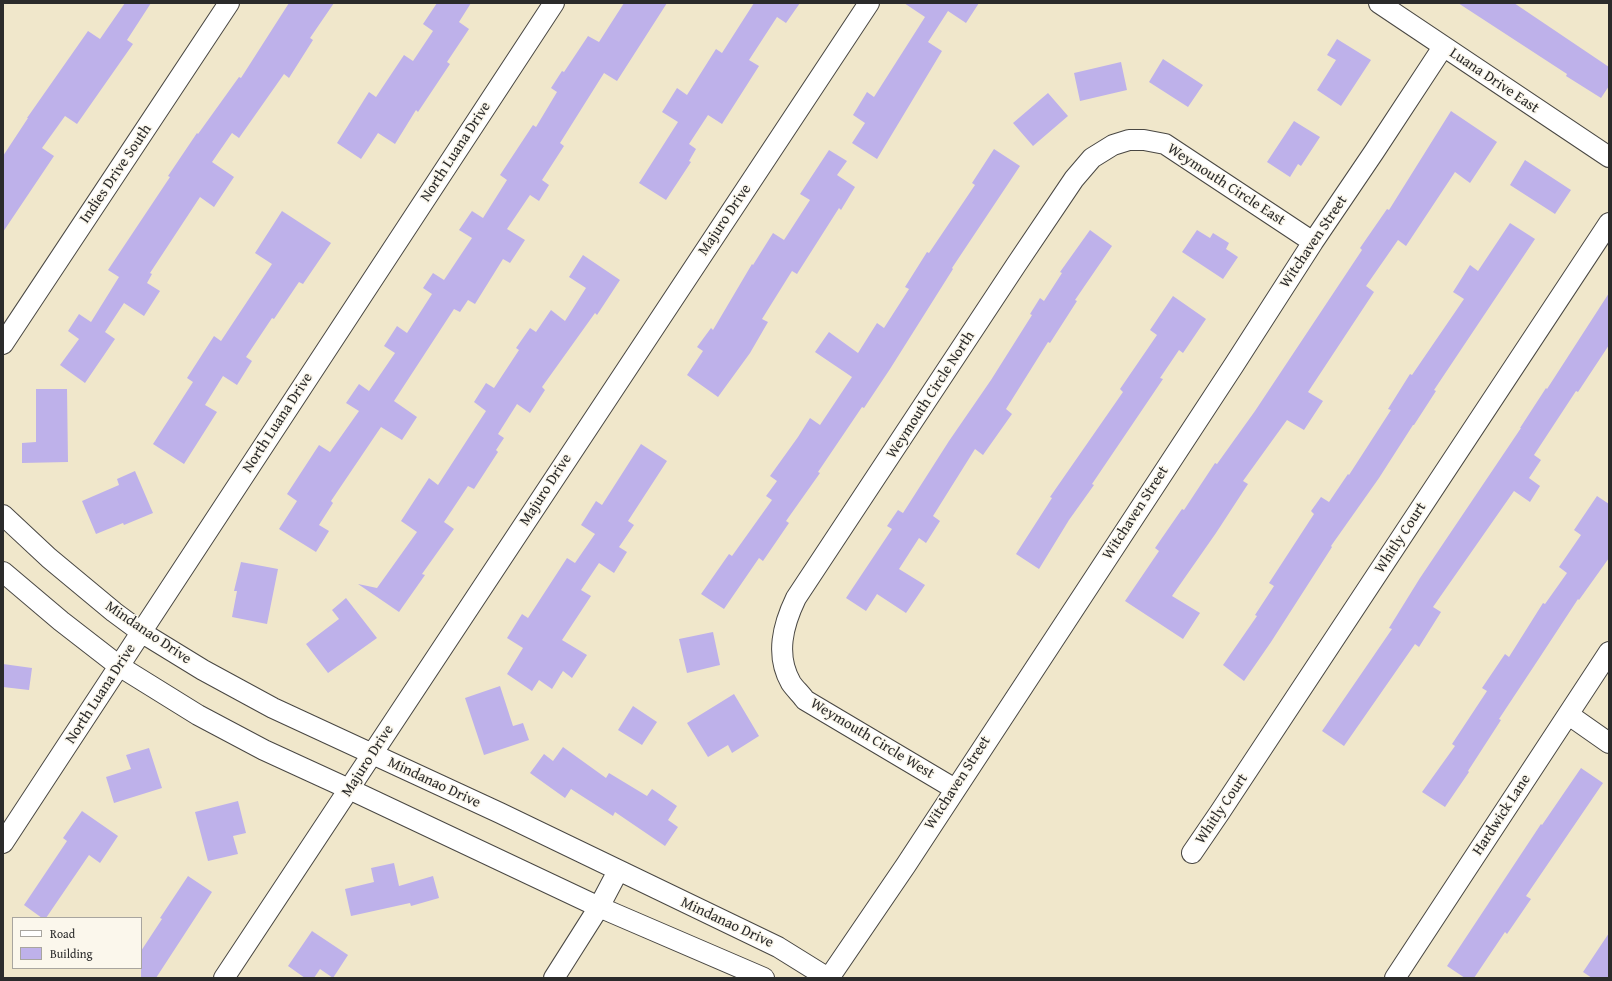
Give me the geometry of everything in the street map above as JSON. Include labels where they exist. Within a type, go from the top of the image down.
[{"type":"street","name":"Indies Drive South","points":[[3,344],[229,3]]},
{"type":"street","name":"North Luana Drive","points":[[3,843],[554,3]]},
{"type":"street","name":"Majuro Drive","points":[[224,978],[869,3]]},
{"type":"street","name":"Luana Drive East","points":[[1379,3],[1609,157]]},
{"type":"street","name":"Witchaven Street","points":[[829,978],[906,865],[1313,242],[1443,47]]},
{"type":"street","name":"Weymouth Circle East","points":[[1092,158],[1113,145],[1129,140],[1144,140],[1165,144],[1313,242]]},
{"type":"street","name":"Weymouth Circle North","points":[[782,639],[788,616],[796,598],[1016,265],[1074,179],[1092,158]]},
{"type":"street","name":"Whitly Court","points":[[1192,853],[1609,223]]},
{"type":"street","name":"Mindanao Drive","points":[[3,515],[49,558],[82,586],[141,632],[197,667],[237,689],[778,947],[829,978]]},
{"type":"street","points":[[3,572],[61,621],[119,666],[204,718],[264,750],[599,907],[764,978]]},
{"type":"street","name":"Weymouth Circle West","points":[[782,639],[783,659],[791,683],[805,700],[955,789]]},
{"type":"street","name":"Hardwick Lane","points":[[1395,978],[1609,652]]},
{"type":"street","points":[[1569,715],[1609,743]]},
{"type":"street","points":[[554,978],[599,907],[618,871]]},
{"type":"building","points":[[125,3],[151,3],[127,40],[133,44],[77,124],[65,116],[42,148],[54,156],[3,232],[3,156],[27,118],[88,31],[100,39]]},
{"type":"building","points":[[289,3],[334,3],[310,38],[313,40],[289,78],[284,74],[239,138],[232,133],[212,162],[234,177],[214,207],[200,197],[150,273],[152,274],[147,283],[160,291],[144,316],[124,303],[105,332],[115,339],[85,383],[60,365],[79,339],[68,331],[79,314],[91,322],[119,277],[108,270],[170,177],[168,176],[197,133],[198,134],[239,77],[241,78]]},
{"type":"building","points":[[437,3],[471,3],[459,22],[469,29],[447,62],[450,64],[418,112],[416,110],[395,144],[378,133],[361,159],[337,143],[369,92],[376,97],[404,55],[413,61],[433,31],[423,24]]},
{"type":"building","points":[[624,3],[667,3],[617,81],[604,73],[560,143],[564,146],[542,180],[549,185],[539,201],[530,195],[507,229],[525,240],[510,263],[503,259],[475,304],[468,300],[460,312],[454,309],[394,401],[417,417],[402,440],[381,427],[331,501],[333,503],[319,525],[329,531],[316,552],[279,529],[297,501],[287,494],[319,445],[330,452],[359,411],[346,403],[359,384],[369,391],[395,353],[384,346],[397,326],[407,333],[432,294],[423,288],[433,273],[444,280],[472,238],[459,230],[472,211],[483,218],[507,180],[500,175],[533,125],[536,127],[557,92],[551,88],[562,71],[564,72],[588,36],[599,42]]},
{"type":"building","points":[[754,3],[800,3],[786,23],[777,17],[749,60],[759,66],[722,124],[708,115],[689,144],[696,149],[689,161],[691,162],[666,200],[639,183],[678,122],[662,112],[677,88],[687,95],[716,49],[722,53]]},
{"type":"building","points":[[904,3],[979,3],[966,23],[948,11],[928,42],[942,51],[877,159],[852,143],[865,123],[853,115],[867,92],[874,97],[925,17]]},
{"type":"building","points":[[1458,3],[1514,3],[1609,67],[1609,86],[1601,98]]},
{"type":"building","points":[[1337,39],[1371,60],[1341,106],[1317,90],[1336,60],[1327,55]]},
{"type":"building","points":[[1163,59],[1203,85],[1188,107],[1149,82]]},
{"type":"building","points":[[1121,62],[1127,90],[1080,101],[1074,73]]},
{"type":"building","points":[[1048,93],[1068,116],[1033,146],[1013,123]]},
{"type":"building","points":[[1451,111],[1497,142],[1470,183],[1455,172],[1406,246],[1398,240],[1366,286],[1374,292],[1308,392],[1323,401],[1304,430],[1287,420],[1243,481],[1248,484],[1172,596],[1200,613],[1183,639],[1125,601],[1159,551],[1155,548],[1182,509],[1184,510],[1215,463],[1217,464],[1255,411],[1362,250],[1360,248],[1387,209],[1389,210]]},
{"type":"building","points":[[1294,121],[1320,137],[1301,166],[1298,164],[1290,177],[1267,162]]},
{"type":"building","points":[[994,149],[1020,166],[952,268],[953,269],[890,369],[864,408],[862,407],[818,472],[820,473],[786,521],[789,523],[763,561],[759,558],[724,609],[701,594],[729,554],[732,556],[772,500],[766,496],[777,481],[770,476],[810,418],[820,425],[852,377],[815,352],[829,332],[858,353],[877,323],[884,328],[909,289],[905,287],[927,252],[929,253],[975,185],[972,183]]},
{"type":"building","points":[[829,150],[847,161],[837,175],[855,187],[841,210],[839,208],[797,274],[792,271],[762,319],[768,322],[750,353],[718,397],[687,375],[703,351],[697,347],[711,328],[713,330],[752,264],[753,265],[773,233],[784,240],[810,200],[800,194]]},
{"type":"building","points":[[1525,160],[1571,190],[1555,214],[1510,185]]},
{"type":"building","points":[[282,211],[331,243],[303,284],[299,282],[274,319],[272,318],[246,357],[252,361],[237,385],[223,376],[205,405],[217,412],[184,464],[153,444],[193,382],[187,378],[214,336],[221,341],[272,264],[255,253]]},
{"type":"building","points":[[1510,223],[1535,239],[1434,390],[1436,391],[1379,478],[1331,546],[1332,547],[1271,642],[1244,681],[1223,665],[1257,616],[1255,615],[1274,586],[1269,583],[1314,514],[1311,511],[1321,497],[1329,502],[1348,474],[1349,475],[1391,410],[1388,409],[1410,374],[1412,375],[1464,299],[1453,292],[1470,265],[1478,271]]},
{"type":"building","points":[[1090,230],[1112,246],[1075,300],[1077,301],[1050,343],[1048,342],[1006,409],[1012,414],[983,455],[975,449],[933,516],[940,521],[926,543],[919,538],[899,569],[925,585],[906,613],[877,594],[866,611],[846,598],[892,529],[887,526],[898,510],[903,513],[949,441],[991,380],[1032,315],[1030,314],[1040,298],[1044,301],[1062,273],[1060,272]]},
{"type":"building","points":[[1197,230],[1210,238],[1213,233],[1229,243],[1226,249],[1238,257],[1223,279],[1182,252]]},
{"type":"building","points":[[583,255],[620,280],[597,315],[595,313],[542,387],[545,390],[530,413],[517,404],[498,434],[504,438],[496,450],[498,452],[474,489],[468,486],[444,522],[454,529],[422,574],[425,575],[399,612],[358,584],[377,588],[417,532],[401,521],[429,478],[438,485],[486,411],[474,402],[486,383],[494,388],[519,350],[516,348],[530,328],[536,332],[551,310],[565,321],[586,288],[569,277]]},
{"type":"building","points":[[1609,293],[1609,345],[1578,392],[1576,391],[1534,455],[1541,460],[1529,478],[1540,486],[1530,502],[1514,491],[1433,607],[1441,612],[1419,647],[1415,644],[1344,746],[1322,731],[1392,629],[1389,628],[1420,578],[1521,428],[1546,388],[1547,389]]},
{"type":"building","points":[[1173,296],[1206,319],[1183,353],[1179,350],[1160,378],[1163,379],[1092,484],[1094,485],[1069,520],[1039,569],[1016,554],[1052,498],[1050,497],[1123,392],[1120,389],[1157,335],[1150,330]]},
{"type":"building","points":[[36,389],[67,389],[68,462],[22,463],[22,443],[36,442]]},
{"type":"building","points":[[641,444],[667,461],[628,521],[634,525],[619,547],[627,552],[614,573],[599,563],[581,590],[591,596],[562,640],[587,655],[572,678],[563,671],[552,689],[539,680],[532,691],[507,674],[523,648],[507,638],[522,614],[528,618],[567,558],[575,563],[595,534],[581,525],[596,501],[602,505]]},
{"type":"building","points":[[135,471],[153,513],[124,525],[123,523],[96,534],[82,501],[119,485],[117,479]]},
{"type":"building","points":[[1597,496],[1609,504],[1609,558],[1579,600],[1578,599],[1499,719],[1501,720],[1468,771],[1469,772],[1445,807],[1422,792],[1455,746],[1452,744],[1487,691],[1482,688],[1505,654],[1509,657],[1543,603],[1545,604],[1567,573],[1559,567],[1581,535],[1574,530]]},
{"type":"building","points":[[241,562],[278,569],[267,624],[232,617],[237,591],[234,591]]},
{"type":"building","points":[[346,598],[377,638],[328,673],[306,644],[339,619],[332,610]]},
{"type":"building","points":[[713,632],[720,665],[687,673],[679,639]]},
{"type":"building","points":[[3,664],[32,668],[29,690],[3,687]]},
{"type":"building","points":[[500,686],[513,726],[523,723],[529,740],[484,755],[465,698]]},
{"type":"building","points":[[734,694],[759,736],[732,753],[728,745],[708,757],[687,723]]},
{"type":"building","points":[[633,706],[657,722],[642,745],[618,730]]},
{"type":"building","points":[[563,747],[606,778],[609,773],[647,796],[652,789],[677,806],[668,820],[678,827],[665,846],[615,812],[613,816],[571,789],[565,798],[530,773],[544,754],[553,761]]},
{"type":"building","points":[[149,748],[162,788],[114,803],[106,777],[131,769],[126,755]]},
{"type":"building","points":[[1581,768],[1603,783],[1526,896],[1531,899],[1507,934],[1505,932],[1474,978],[1465,978],[1447,966],[1541,824],[1542,825]]},
{"type":"building","points":[[238,801],[246,833],[233,836],[238,854],[208,861],[195,812]]},
{"type":"building","points":[[82,811],[118,836],[100,863],[89,855],[47,917],[41,917],[24,905],[67,841],[63,838]]},
{"type":"building","points":[[394,863],[399,886],[433,876],[439,898],[411,906],[410,903],[351,916],[345,889],[374,882],[371,868]]},
{"type":"building","points":[[188,876],[212,892],[156,978],[141,978],[142,949],[162,919],[160,918]]},
{"type":"building","points":[[312,931],[348,955],[333,978],[320,969],[314,978],[305,978],[288,966]]},
{"type":"building","points":[[1609,933],[1609,978],[1592,978],[1583,972]]}]
